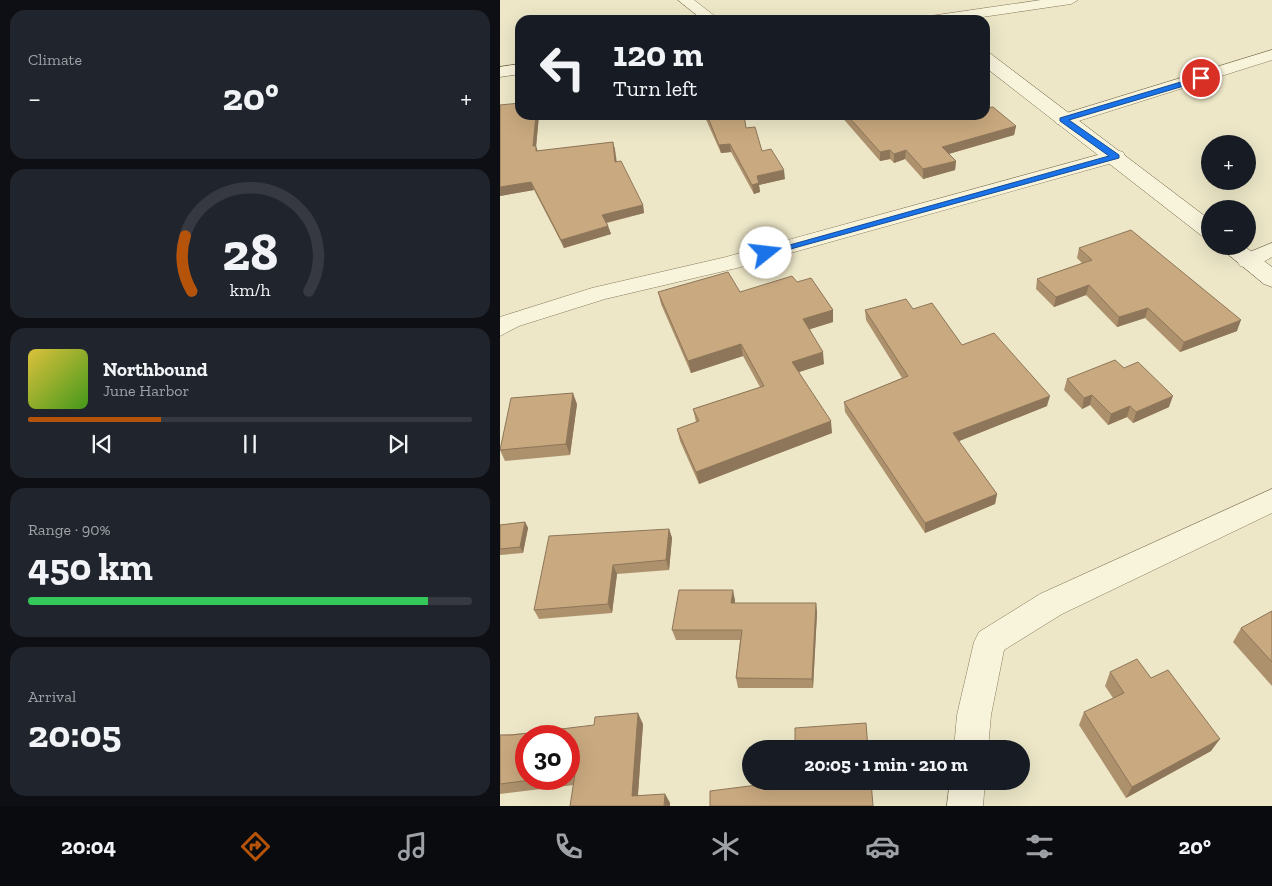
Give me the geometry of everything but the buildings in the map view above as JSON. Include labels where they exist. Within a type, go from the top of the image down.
[{"type":"street","points":[[685,0],[707,15]]},
{"type":"street","points":[[966,15],[1071,0]]},
{"type":"street","points":[[1063,120],[1272,55]]},
{"type":"street","points":[[990,62],[1063,120],[1116,156],[1201,224]]},
{"type":"street","points":[[500,72],[515,70]]},
{"type":"street","points":[[500,328],[511,321],[600,293],[729,263],[1116,156]]},
{"type":"street","points":[[1248,261],[1272,249]]},
{"type":"street","points":[[1240,255],[1272,279]]},
{"type":"street","points":[[972,740],[974,715],[990,642],[1051,604],[1272,500]]},
{"type":"street","points":[[965,806],[967,790]]},
{"type":"route","points":[[766,253],[1116,156],[1063,120],[1201,78]]}]
